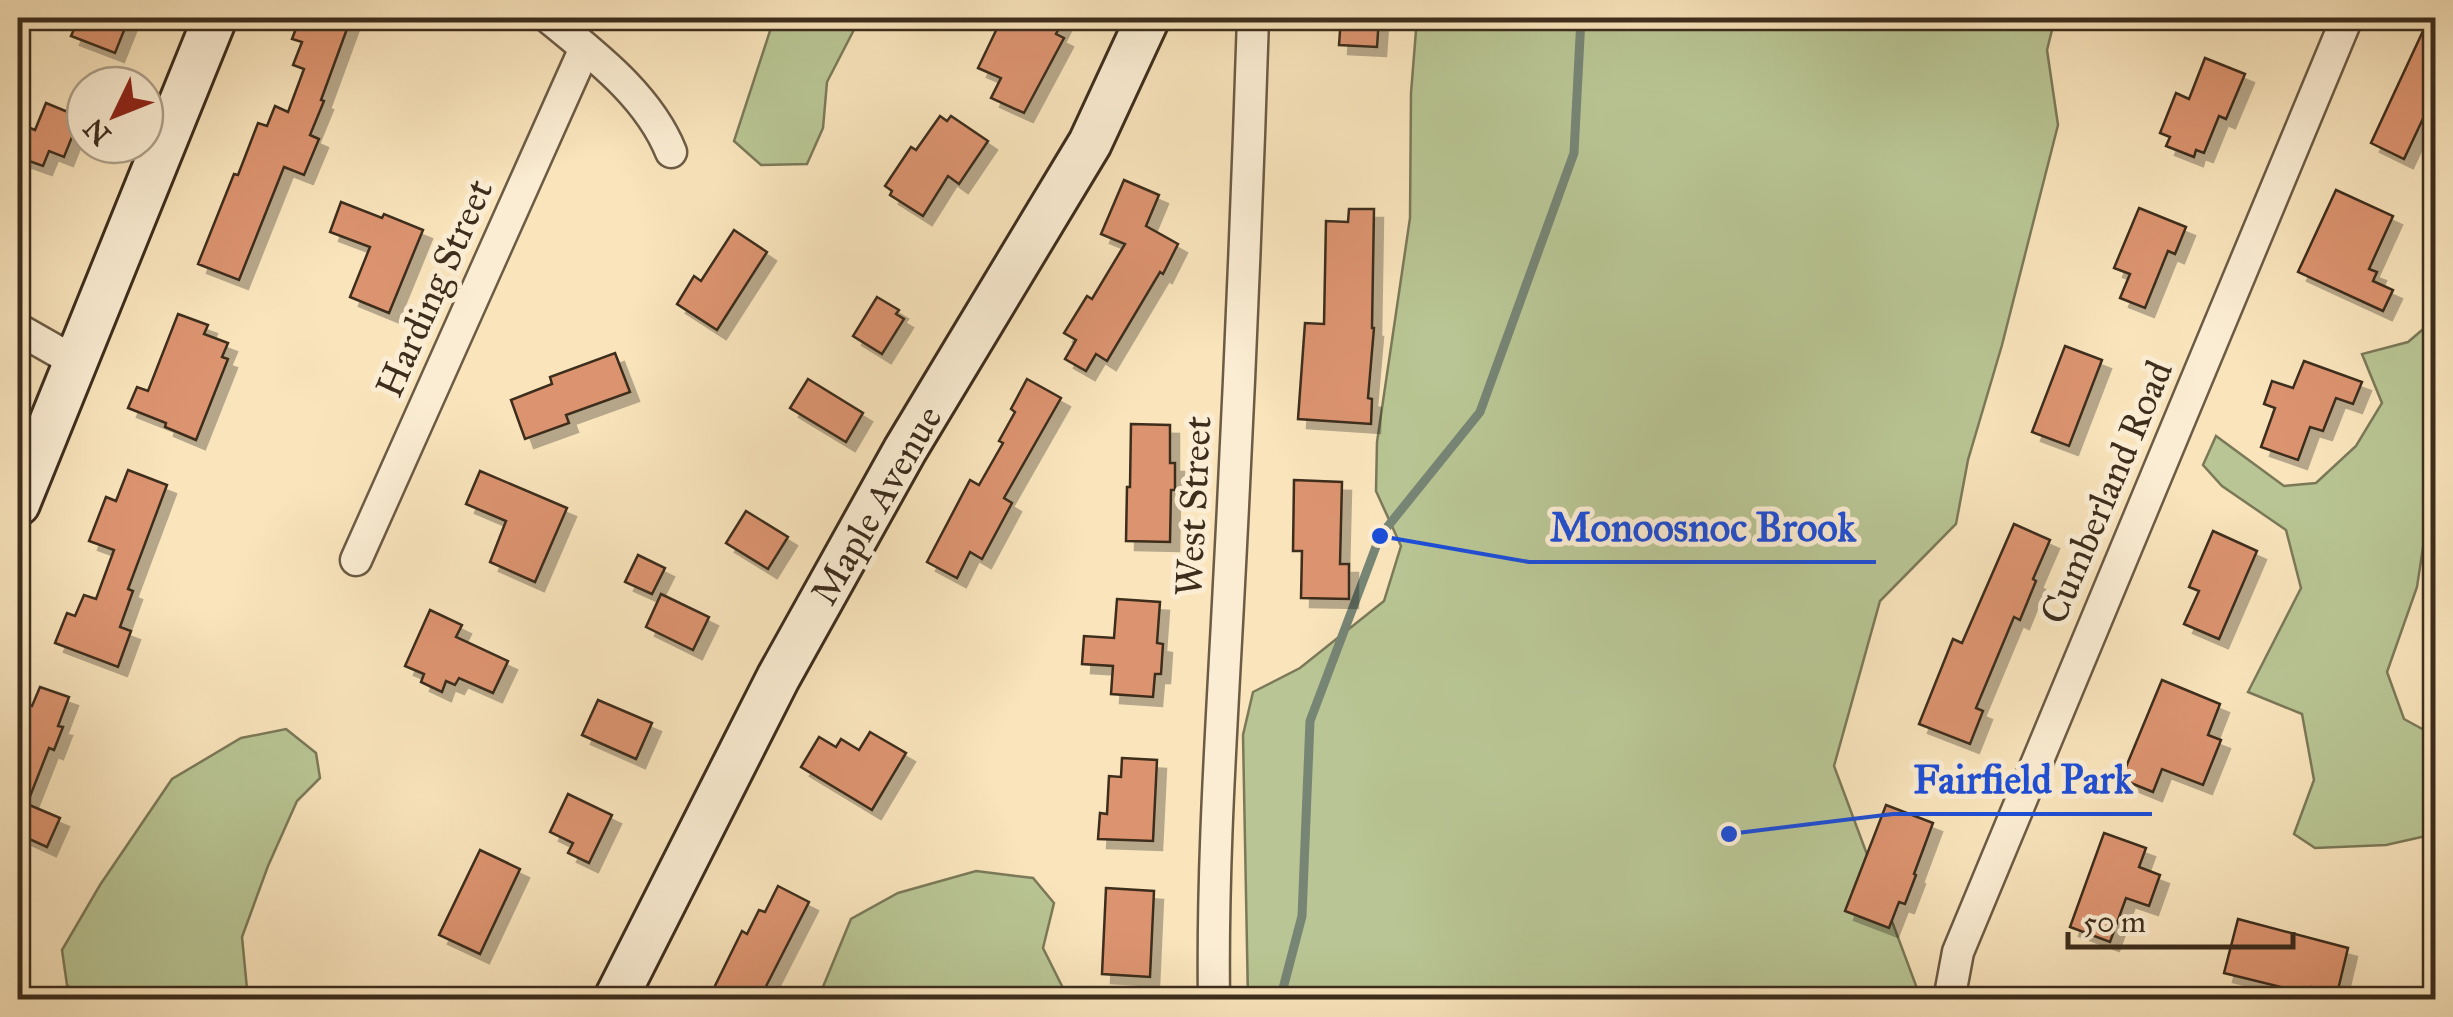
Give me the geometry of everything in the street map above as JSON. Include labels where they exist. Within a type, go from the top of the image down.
[{"type":"main road","points":[[18,504],[216,18]]},
{"type":"main road","name":"Maple Avenue","points":[[616,1000],[778,678],[905,450],[1090,143],[1148,18]]},
{"type":"street","points":[[549,18],[623,83],[651,114],[670,152]]},
{"type":"street","name":"West Street","points":[[1214,1000],[1218,787],[1254,18]]},
{"type":"street","name":"Cumberland Road","points":[[1948,1000],[1958,952],[2347,18]]},
{"type":"street","name":"Harding Street","points":[[356,560],[585,48]]},
{"type":"street","points":[[18,328],[76,362]]},
{"type":"green space","points":[[768,18],[860,18],[827,82],[823,128],[807,164],[761,165],[734,141],[770,31]]},
{"type":"green space","points":[[1417,18],[2055,18],[2047,50],[2058,125],[1968,460],[1956,524],[1880,601],[1834,766],[1921,999],[1248,1000],[1243,735],[1253,692],[1300,668],[1384,601],[1401,546],[1376,491],[1377,442],[1410,218],[1411,93]]},
{"type":"green space","points":[[2435,319],[2435,468],[2417,587],[2387,672],[2404,719],[2435,736],[2435,834],[2386,845],[2315,848],[2294,834],[2314,780],[2302,714],[2248,692],[2301,588],[2286,530],[2222,486],[2203,465],[2216,436],[2284,486],[2316,483],[2356,446],[2382,403],[2362,354],[2408,342]]},
{"type":"green space","points":[[286,729],[316,753],[320,778],[297,801],[242,937],[248,999],[85,999],[67,985],[62,950],[100,885],[172,779],[241,738]]},
{"type":"green space","points":[[976,871],[1033,878],[1054,903],[1043,948],[1066,994],[1080,999],[818,999],[851,919],[898,893]]},
{"type":"building","points":[[79,18],[129,18],[115,53],[71,36]]},
{"type":"building","points":[[300,18],[351,18],[310,135],[319,139],[304,175],[284,167],[239,280],[198,264],[258,123],[267,126],[275,106],[288,112],[304,69],[293,65],[302,42],[292,39]]},
{"type":"building","points":[[1002,18],[1064,18],[1056,34],[1064,38],[1024,113],[991,98],[1001,78],[978,68]]},
{"type":"building","points":[[1341,18],[1379,18],[1377,47],[1339,45]]},
{"type":"building","points":[[2429,18],[2436,18],[2436,91],[2404,159],[2371,143]]},
{"type":"building","points":[[2205,58],[2245,74],[2226,119],[2219,116],[2204,153],[2196,150],[2194,157],[2166,146],[2170,137],[2160,133],[2176,93],[2189,99]]},
{"type":"building","points":[[46,103],[65,111],[64,157],[49,151],[43,166],[18,157],[18,123],[35,130]]},
{"type":"building","points":[[940,116],[947,121],[951,116],[988,141],[959,184],[948,176],[923,216],[890,195],[892,191],[885,186],[911,147],[916,150]]},
{"type":"building","points":[[1124,180],[1159,195],[1146,226],[1178,244],[1107,361],[1096,354],[1086,371],[1065,359],[1076,340],[1064,333],[1087,296],[1092,299],[1125,244],[1101,234]]},
{"type":"building","points":[[2336,190],[2393,216],[2369,269],[2377,272],[2373,281],[2393,290],[2383,311],[2298,272]]},
{"type":"building","points":[[341,202],[423,230],[389,313],[350,297],[370,247],[330,232]]},
{"type":"building","points":[[2139,208],[2186,227],[2175,254],[2168,251],[2145,308],[2120,298],[2130,274],[2114,268]]},
{"type":"building","points":[[1349,209],[1374,209],[1374,328],[1368,398],[1372,399],[1371,424],[1298,419],[1305,323],[1324,324],[1326,221],[1348,222]]},
{"type":"building","points":[[734,230],[767,252],[717,330],[677,304],[694,276],[701,281]]},
{"type":"building","points":[[877,297],[899,310],[896,314],[904,319],[882,354],[853,336]]},
{"type":"building","points":[[178,314],[208,325],[204,334],[228,343],[222,357],[228,359],[196,440],[128,408],[137,387],[148,391]]},
{"type":"building","points":[[2065,346],[2102,360],[2069,446],[2032,432]]},
{"type":"building","points":[[615,353],[630,392],[566,415],[569,423],[525,439],[511,400],[552,384],[550,377]]},
{"type":"building","points":[[2304,361],[2362,382],[2353,404],[2336,398],[2323,431],[2310,427],[2298,460],[2261,447],[2275,408],[2264,404],[2272,381],[2293,388]]},
{"type":"building","points":[[808,379],[863,413],[846,442],[790,408]]},
{"type":"building","points":[[1027,379],[1061,398],[1004,498],[1012,503],[982,559],[970,552],[957,578],[927,562],[970,480],[979,485],[1003,443],[999,441],[1015,412],[1011,409]]},
{"type":"building","points":[[1131,424],[1170,425],[1175,490],[1171,490],[1170,542],[1126,541]]},
{"type":"building","points":[[128,470],[167,485],[128,589],[133,591],[120,627],[131,631],[118,667],[55,643],[67,613],[75,616],[84,595],[96,599],[114,550],[89,541],[106,497],[116,501]]},
{"type":"building","points":[[480,471],[567,508],[535,582],[490,562],[506,521],[466,504]]},
{"type":"building","points":[[1294,480],[1342,482],[1340,564],[1349,564],[1349,599],[1301,598],[1302,551],[1293,551]]},
{"type":"building","points":[[746,511],[788,537],[768,569],[726,543]]},
{"type":"building","points":[[2014,524],[2050,540],[2020,620],[2014,617],[1976,708],[1983,711],[1970,744],[1919,724],[1953,639],[1962,643]]},
{"type":"building","points":[[2213,531],[2257,551],[2219,639],[2184,624],[2199,591],[2189,587]]},
{"type":"building","points":[[638,555],[665,568],[652,594],[625,582]]},
{"type":"building","points":[[661,594],[709,617],[693,650],[646,627]]},
{"type":"building","points":[[1117,599],[1160,602],[1157,643],[1163,644],[1161,674],[1155,674],[1153,697],[1111,694],[1113,666],[1082,664],[1084,636],[1114,638]]},
{"type":"building","points":[[430,610],[462,625],[456,637],[508,661],[493,693],[459,678],[455,685],[446,681],[442,692],[421,682],[424,674],[405,666]]},
{"type":"building","points":[[2162,680],[2220,704],[2208,735],[2221,740],[2203,785],[2162,769],[2153,792],[2121,779]]},
{"type":"building","points":[[40,687],[69,697],[54,750],[49,748],[27,804],[60,818],[47,847],[18,834],[18,701],[32,706]]},
{"type":"building","points":[[598,700],[652,723],[636,759],[582,735]]},
{"type":"building","points":[[870,732],[906,753],[872,810],[801,767],[819,737],[836,747],[841,739],[859,750]]},
{"type":"building","points":[[1122,758],[1157,760],[1153,841],[1098,839],[1100,813],[1107,814],[1109,776],[1121,777]]},
{"type":"building","points":[[568,794],[612,815],[589,863],[568,853],[573,843],[550,832]]},
{"type":"building","points":[[1886,805],[1933,823],[1905,904],[1899,902],[1889,928],[1845,911]]},
{"type":"building","points":[[2104,833],[2146,848],[2139,867],[2160,875],[2149,906],[2126,898],[2110,942],[2070,927]]},
{"type":"building","points":[[480,850],[520,869],[480,954],[439,935]]},
{"type":"building","points":[[778,886],[809,902],[759,1000],[708,1000],[742,931],[747,934],[759,910],[765,912]]},
{"type":"building","points":[[1106,888],[1154,891],[1150,977],[1102,974]]},
{"type":"building","points":[[2238,919],[2348,948],[2337,994],[2311,987],[2309,994],[2224,973]]},
{"type":"waterway","points":[[1280,1000],[1302,916],[1310,721],[1380,536],[1480,412],[1574,153],[1581,18]]},
{"type":"place","name":"Monoosnoc Brook","points":[[1380,536]]},
{"type":"place","name":"Fairfield Park","points":[[1729,834]]}]
